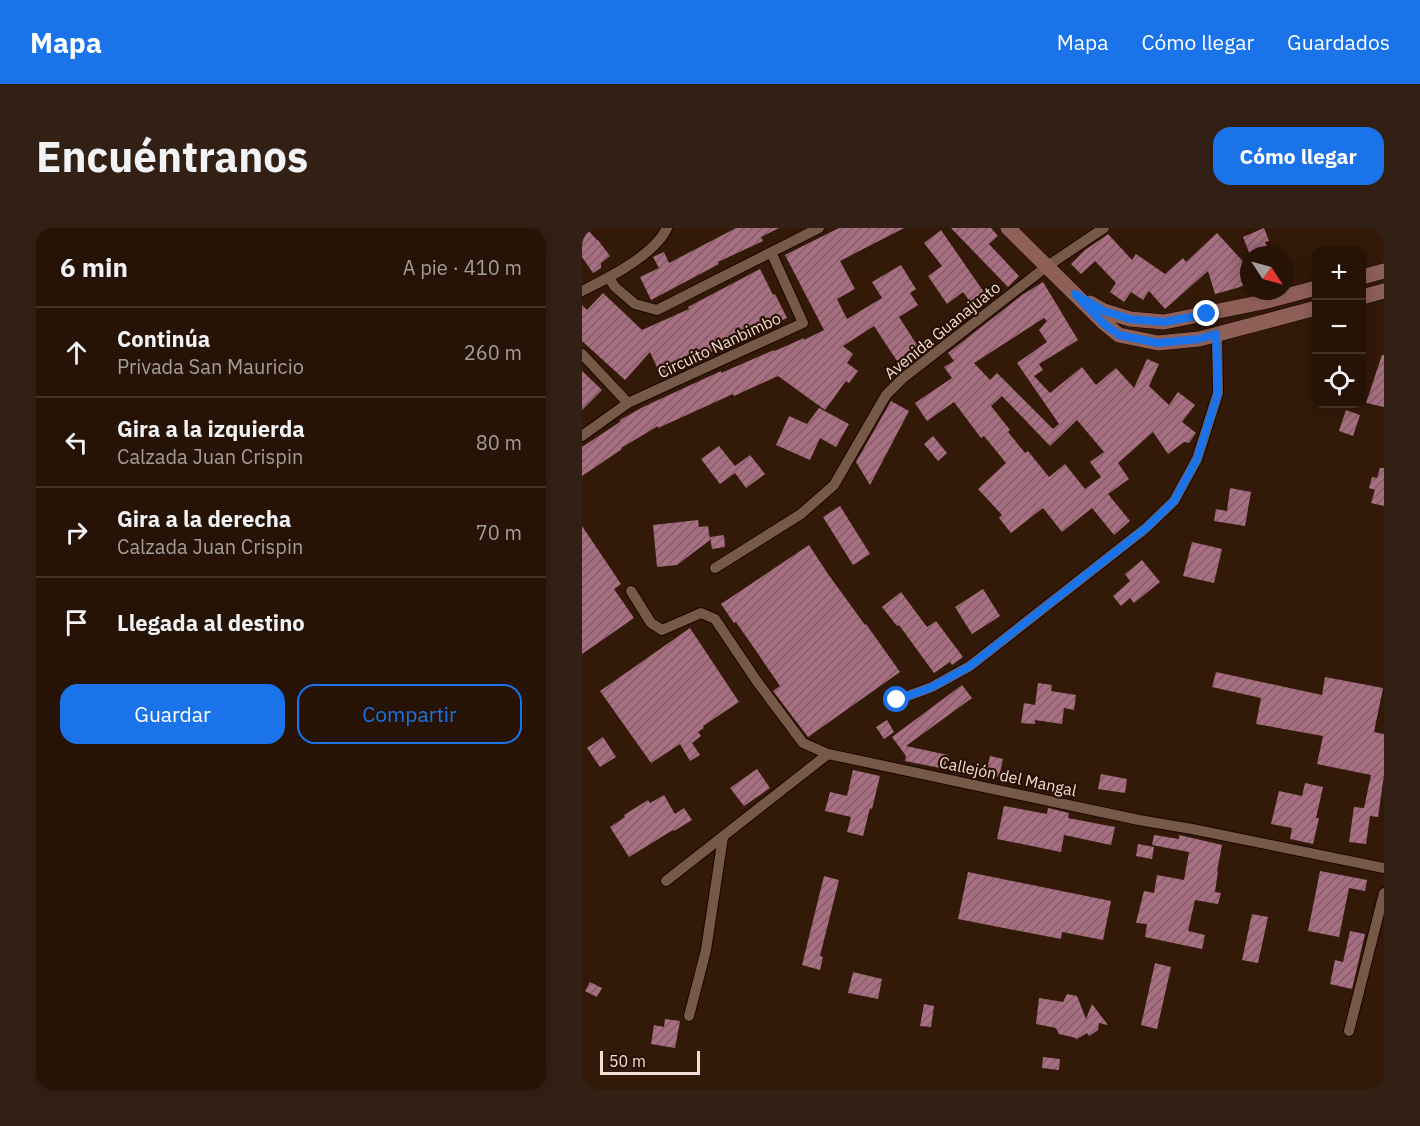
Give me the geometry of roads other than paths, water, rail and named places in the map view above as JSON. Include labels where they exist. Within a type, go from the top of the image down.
[{"type":"main road","points":[[1008,228],[1104,324],[1119,335],[1158,343],[1199,339],[1312,309]]},
{"type":"main road","points":[[1366,276],[1384,271]]},
{"type":"main road","points":[[1075,294],[1104,311],[1130,319],[1164,322],[1263,302],[1312,289]]},
{"type":"main road","points":[[1366,296],[1384,291]]},
{"type":"street","points":[[582,291],[609,278],[642,256],[659,241],[667,228]]},
{"type":"street","points":[[609,278],[615,287],[635,304],[657,310],[819,228]]},
{"type":"street","name":"Avenida Guanajuato","points":[[715,568],[801,514],[834,485],[886,395],[903,378],[1046,267],[1104,228]]},
{"type":"street","name":"Circuito Nanbimbo","points":[[582,436],[628,403],[803,323],[771,252]]},
{"type":"street","points":[[897,700],[932,687],[970,666],[1146,528],[1174,501],[1197,459],[1218,393],[1216,334]]},
{"type":"street","points":[[582,354],[628,403]]},
{"type":"street","name":"Callejón del Mangal","points":[[631,591],[651,623],[662,630],[701,614],[715,619],[802,743],[828,754],[1139,820],[1384,868]]},
{"type":"street","points":[[666,881],[828,754]]},
{"type":"street","points":[[689,1016],[706,950],[723,837]]},
{"type":"street","points":[[1349,1031],[1384,893]]}]
